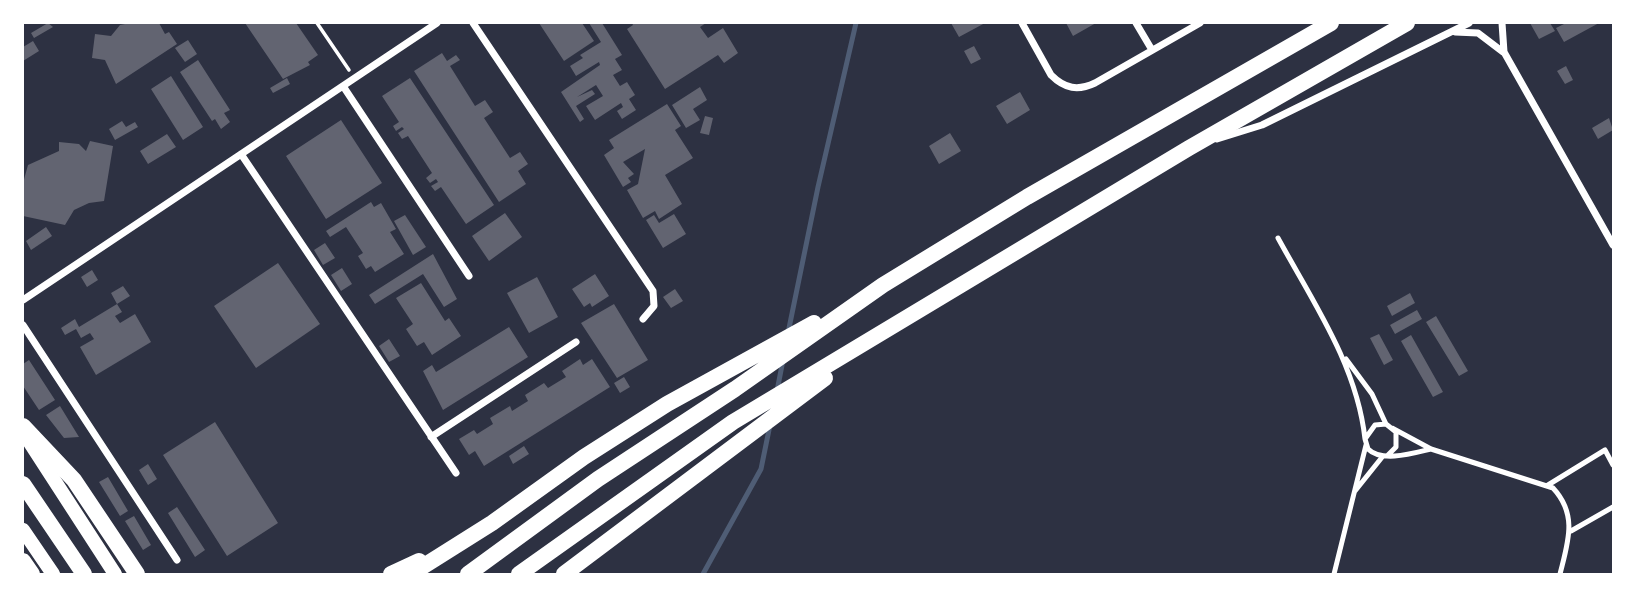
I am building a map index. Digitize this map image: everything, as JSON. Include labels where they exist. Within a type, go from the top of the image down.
[{"type":"main road","points":[[411,574],[667,404],[883,285],[1027,197],[1331,23]]},
{"type":"main road","points":[[519,574],[733,422],[1189,148],[1407,23]]},
{"type":"main road","points":[[468,574],[598,479],[735,389],[883,285]]},
{"type":"main road","points":[[564,574],[903,320]]},
{"type":"main road","points":[[23,426],[74,480],[137,574]]},
{"type":"main road","points":[[23,432],[115,574]]},
{"type":"main road","points":[[23,484],[84,574]]},
{"type":"main road","points":[[23,530],[53,574]]},
{"type":"main road","points":[[391,574],[457,545]]},
{"type":"main road","points":[[23,561],[32,574]]},
{"type":"street","points":[[23,300],[437,23]]},
{"type":"street","points":[[473,23],[653,291],[654,306],[643,319]]},
{"type":"street","points":[[1022,23],[1051,75],[1067,87],[1086,87],[1200,23]]},
{"type":"street","points":[[1136,23],[1152,50]]},
{"type":"street","points":[[1189,148],[1262,125],[1469,23]]},
{"type":"street","points":[[1502,23],[1504,52]]},
{"type":"street","points":[[1450,33],[1478,33],[1504,52],[1613,245]]},
{"type":"street","points":[[342,86],[469,276]]},
{"type":"street","points":[[241,154],[456,473]]},
{"type":"street","points":[[23,325],[177,560]]},
{"type":"street","points":[[431,437],[576,342]]},
{"type":"lane","points":[[1278,238],[1341,354],[1357,395],[1366,441],[1372,453],[1385,455],[1431,449]]},
{"type":"lane","points":[[1341,354],[1372,394],[1398,442],[1355,491]]},
{"type":"lane","points":[[1334,574],[1370,428],[1389,426],[1431,449],[1547,485],[1565,504],[1571,531],[1560,574]]},
{"type":"lane","points":[[1547,485],[1605,450],[1613,465]]},
{"type":"lane","points":[[1571,531],[1613,507]]},
{"type":"path","points":[[317,23],[355,78]]},
{"type":"building","points":[[48,23],[53,27],[34,38],[31,33]]},
{"type":"building","points":[[159,23],[165,34],[169,32],[177,44],[116,84],[105,60],[92,58],[95,34],[111,36],[120,25]]},
{"type":"building","points":[[245,23],[296,23],[318,55],[308,62],[310,65],[283,79]]},
{"type":"building","points":[[539,23],[582,23],[594,41],[564,61]]},
{"type":"building","points":[[589,23],[602,23],[622,55],[615,59],[622,70],[613,75],[620,86],[627,82],[635,95],[629,99],[636,110],[622,119],[617,111],[623,107],[621,103],[595,120],[586,106],[603,96],[596,85],[577,97],[592,90],[595,94],[576,106],[584,119],[580,122],[561,92],[600,65],[599,62],[576,76],[570,66],[583,58],[580,55],[601,42]]},
{"type":"building","points":[[632,23],[706,23],[700,27],[708,38],[723,28],[738,53],[724,63],[718,55],[665,89],[627,29]]},
{"type":"building","points":[[951,23],[985,23],[959,37]]},
{"type":"building","points":[[1066,23],[1096,23],[1073,36]]},
{"type":"building","points":[[1530,23],[1550,23],[1555,31],[1539,39]]},
{"type":"building","points":[[1566,23],[1599,23],[1564,42],[1556,28]]},
{"type":"building","points":[[188,40],[197,54],[185,62],[175,48]]},
{"type":"building","points":[[33,41],[39,51],[23,61],[23,47]]},
{"type":"building","points":[[974,46],[981,59],[971,64],[964,51]]},
{"type":"building","points":[[442,53],[447,61],[456,55],[460,60],[450,66],[475,106],[485,100],[493,112],[484,118],[510,158],[520,152],[528,164],[518,171],[526,184],[499,202],[414,71]]},
{"type":"building","points":[[198,60],[230,110],[224,113],[230,122],[221,129],[215,119],[212,121],[180,72]]},
{"type":"building","points":[[1566,66],[1573,80],[1565,84],[1557,71]]},
{"type":"building","points":[[171,76],[203,127],[183,140],[151,89]]},
{"type":"building","points":[[287,78],[290,84],[273,93],[270,88]]},
{"type":"building","points":[[410,78],[494,205],[466,224],[441,187],[435,191],[431,186],[438,182],[436,179],[430,183],[426,178],[432,173],[408,136],[402,139],[398,133],[404,129],[402,127],[396,131],[393,126],[399,122],[382,96]]},
{"type":"building","points":[[700,87],[707,100],[693,109],[700,120],[686,128],[672,105]]},
{"type":"building","points":[[1020,92],[1030,110],[1007,124],[996,106]]},
{"type":"building","points":[[667,104],[681,126],[675,130],[693,158],[665,175],[682,204],[659,219],[655,211],[643,218],[627,190],[638,184],[645,149],[623,162],[634,174],[628,178],[631,182],[623,187],[604,155],[614,148],[609,140]]},
{"type":"building","points":[[705,116],[713,118],[709,135],[700,133]]},
{"type":"building","points":[[1609,118],[1613,130],[1598,139],[1592,128]]},
{"type":"building","points":[[341,120],[382,183],[326,219],[286,156]]},
{"type":"building","points":[[122,121],[126,127],[135,122],[138,127],[115,140],[109,129]]},
{"type":"building","points":[[950,133],[961,151],[939,164],[929,146]]},
{"type":"building","points":[[167,134],[176,147],[148,164],[140,151]]},
{"type":"building","points":[[90,141],[113,146],[104,201],[89,203],[74,210],[65,225],[23,216],[23,183],[28,165],[59,151],[59,142],[79,144],[86,151]]},
{"type":"building","points":[[371,202],[374,207],[381,203],[396,229],[390,232],[404,254],[375,272],[371,266],[366,269],[358,256],[363,253],[346,227],[330,237],[326,231]]},
{"type":"building","points":[[505,213],[522,237],[489,261],[472,236]]},
{"type":"building","points":[[674,214],[686,234],[663,248],[646,220],[654,215],[659,223]]},
{"type":"building","points":[[405,215],[426,247],[413,255],[394,221]]},
{"type":"building","points":[[46,227],[52,236],[31,250],[26,241]]},
{"type":"building","points":[[325,243],[335,258],[323,265],[314,250]]},
{"type":"building","points":[[433,254],[457,299],[444,307],[423,274],[375,304],[369,295]]},
{"type":"building","points":[[278,263],[320,324],[256,368],[214,306]]},
{"type":"building","points":[[342,268],[352,284],[341,291],[331,275]]},
{"type":"building","points":[[92,270],[98,280],[87,287],[81,277]]},
{"type":"building","points":[[595,274],[609,296],[592,307],[590,303],[584,307],[572,289]]},
{"type":"building","points":[[537,277],[558,317],[529,333],[507,293]]},
{"type":"building","points":[[421,283],[445,321],[449,318],[461,336],[432,355],[424,342],[417,346],[406,329],[413,324],[396,298]]},
{"type":"building","points":[[123,286],[130,296],[117,304],[111,293]]},
{"type":"building","points":[[675,289],[683,301],[671,308],[663,297]]},
{"type":"building","points":[[1410,293],[1415,303],[1392,316],[1387,306]]},
{"type":"building","points":[[117,304],[122,312],[115,316],[120,323],[135,314],[151,342],[96,375],[80,347],[94,339],[90,333],[81,338],[76,329],[65,335],[61,328],[75,319],[79,327]]},
{"type":"building","points":[[614,304],[648,360],[617,378],[581,323]]},
{"type":"building","points":[[1417,310],[1422,319],[1395,334],[1390,325]]},
{"type":"building","points":[[1436,316],[1468,371],[1459,376],[1426,322]]},
{"type":"building","points":[[509,327],[528,357],[443,410],[423,371],[432,365],[436,372]]},
{"type":"building","points":[[1379,334],[1393,360],[1384,365],[1370,338]]},
{"type":"building","points":[[1411,335],[1443,392],[1433,397],[1401,341]]},
{"type":"building","points":[[389,339],[400,356],[389,362],[379,346]]},
{"type":"building","points":[[580,359],[583,365],[592,359],[610,387],[484,466],[475,451],[469,455],[459,439],[474,430],[477,434],[493,424],[490,418],[510,406],[512,411],[528,401],[525,395],[544,383],[548,388],[566,377],[562,371]]},
{"type":"building","points":[[29,360],[55,400],[39,410],[23,386],[23,364]]},
{"type":"building","points":[[624,377],[630,387],[620,393],[614,383]]},
{"type":"building","points":[[60,406],[79,437],[64,438],[46,415]]},
{"type":"building","points":[[215,422],[278,523],[227,556],[163,455]]},
{"type":"building","points":[[524,446],[529,454],[513,464],[509,456]]},
{"type":"building","points":[[148,464],[157,479],[148,485],[139,470]]},
{"type":"building","points":[[108,477],[128,511],[120,516],[99,482]]},
{"type":"building","points":[[177,507],[205,550],[195,557],[168,513]]},
{"type":"building","points":[[134,516],[151,545],[143,550],[125,521]]},
{"type":"waterway","points":[[788,333],[856,23]]},
{"type":"waterway","points":[[777,391],[783,360]]},
{"type":"waterway","points":[[703,574],[761,469],[770,425]]}]
